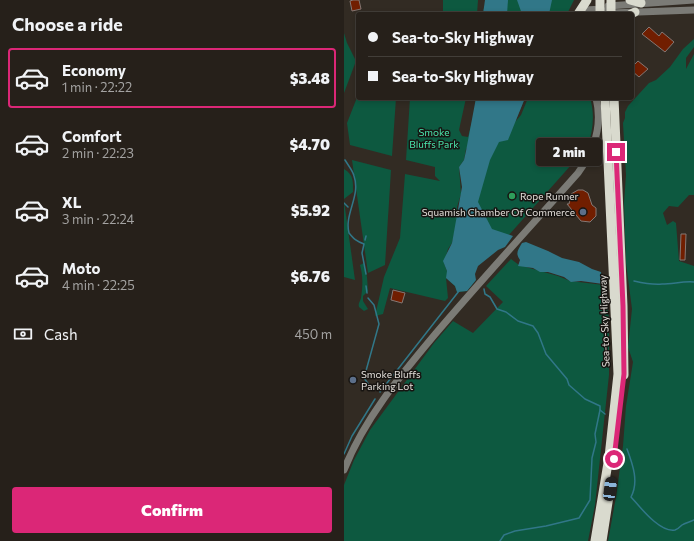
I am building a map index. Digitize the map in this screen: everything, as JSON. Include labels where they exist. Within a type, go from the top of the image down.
[{"type":"highway","points":[[579,12],[588,0]]},
{"type":"highway","points":[[630,0],[641,3]]},
{"type":"highway","name":"Sea-to-Sky Highway","points":[[595,541],[609,457],[618,374],[605,100]]},
{"type":"highway","name":"Sea-to-Sky Highway","points":[[602,541],[624,374],[623,306],[614,100]]},
{"type":"street","points":[[582,12],[586,10],[641,3],[694,0]]},
{"type":"street","points":[[611,8],[629,12]]},
{"type":"street","points":[[634,13],[694,10]]},
{"type":"street","points":[[344,470],[363,430],[391,388],[471,293],[587,161],[595,142],[598,114],[596,100]]},
{"type":"green space","points":[[443,0],[478,0],[477,12],[443,12]]},
{"type":"green space","points":[[505,0],[536,0],[536,12],[483,12],[484,8]]},
{"type":"green space","points":[[543,0],[574,0],[568,12],[543,12]]},
{"type":"green space","points":[[344,33],[356,61],[344,93]]},
{"type":"green space","points":[[694,39],[694,47],[686,58],[686,69],[694,54],[694,195],[689,195],[678,207],[669,206],[663,213],[667,225],[673,221],[676,223],[679,261],[694,266],[694,541],[608,541],[616,497],[623,446],[626,406],[633,362],[628,347],[632,309],[626,263],[624,203],[626,175],[623,123],[628,106],[649,83],[656,80],[670,67],[683,49]]},
{"type":"green space","points":[[356,100],[396,100],[392,156],[350,145],[347,123]]},
{"type":"green space","name":"Smoke Bluffs Park","points":[[410,100],[466,100],[459,130],[462,136],[468,137],[476,100],[511,100],[466,149],[464,160],[459,167],[461,194],[457,207],[458,216],[452,243],[448,249],[444,263],[447,271],[475,281],[467,291],[457,292],[455,286],[446,278],[448,298],[445,301],[390,288],[383,314],[375,316],[384,277],[400,238],[405,174],[440,181],[435,176],[435,167],[406,160]]},
{"type":"green space","points":[[524,100],[515,122],[521,115],[527,100],[590,100],[593,116],[588,146],[507,237],[490,229],[475,200],[486,157]]},
{"type":"green space","points":[[352,160],[391,170],[385,265],[368,273]]},
{"type":"green space","points":[[344,169],[351,176],[353,182],[353,192],[344,199]]},
{"type":"green space","points":[[344,201],[355,280],[344,277]]},
{"type":"green space","points":[[511,259],[519,265],[570,281],[604,285],[609,319],[609,375],[595,505],[588,541],[344,541],[344,485],[354,460],[370,430],[434,343],[453,321],[473,333],[503,302],[486,286]]},
{"type":"green space","points":[[364,263],[368,291],[363,296],[363,301],[368,309],[364,311],[359,307],[359,304],[362,285],[360,265]]},
{"type":"water","points":[[485,0],[508,0],[507,12],[483,12]]},
{"type":"water","points":[[517,0],[552,0],[549,12],[521,12]]},
{"type":"water","points":[[476,100],[524,100],[508,140],[499,142],[490,160],[478,202],[492,229],[513,236],[505,247],[498,250],[478,266],[475,274],[476,280],[467,291],[457,292],[455,286],[446,278],[447,271],[443,261],[452,243],[462,187],[459,167],[464,160]]},
{"type":"water","points":[[526,242],[562,258],[579,262],[601,272],[603,284],[581,281],[571,282],[564,277],[548,272],[540,272],[533,268],[518,266],[520,260],[518,252],[522,243]]},
{"type":"building","points":[[359,0],[361,9],[352,11],[350,1]]},
{"type":"building","points":[[649,27],[659,36],[662,32],[674,42],[665,52],[642,34]]},
{"type":"building","points":[[638,61],[648,69],[639,77],[634,73],[634,65]]},
{"type":"building","points":[[578,190],[583,190],[588,193],[592,205],[596,208],[596,216],[590,222],[581,221],[567,204],[569,204],[571,194]]},
{"type":"building","points":[[681,234],[686,234],[685,260],[680,260]]},
{"type":"building","points":[[393,290],[405,293],[402,303],[391,300]]},
{"type":"waterway","points":[[345,160],[353,172],[356,183],[348,226],[349,233],[355,240],[364,244],[362,253],[366,274]]},
{"type":"waterway","points":[[344,203],[348,207]]},
{"type":"waterway","points":[[365,240],[366,236]]},
{"type":"waterway","points":[[634,281],[655,284],[694,282]]},
{"type":"waterway","points":[[366,286],[367,293]]},
{"type":"waterway","points":[[484,289],[485,294],[490,297],[497,309],[506,312],[518,321],[533,326],[538,333],[546,354],[567,379],[569,385],[585,399],[600,406],[600,410],[605,414]]},
{"type":"waterway","points":[[380,392],[459,291]]},
{"type":"waterway","points":[[368,298],[374,305],[379,324],[364,378],[369,385],[382,389]]},
{"type":"waterway","points":[[344,454],[352,436],[375,399]]},
{"type":"waterway","points":[[500,541],[504,535],[515,531],[546,526],[579,518],[590,500],[592,458],[596,442],[595,434],[600,410]]},
{"type":"waterway","points":[[627,449],[635,479],[635,485],[631,497],[645,513],[657,524],[669,530],[676,530],[683,524],[694,520]]},
{"type":"place","name":"Rope Runner","points":[[512,196]]},
{"type":"place","name":"Squamish Chamber Of Commerce","points":[[583,212]]},
{"type":"place","name":"Smoke Bluffs Parking Lot","points":[[353,380]]},
{"type":"route","points":[[614,459],[624,374],[623,306],[616,152]]}]
